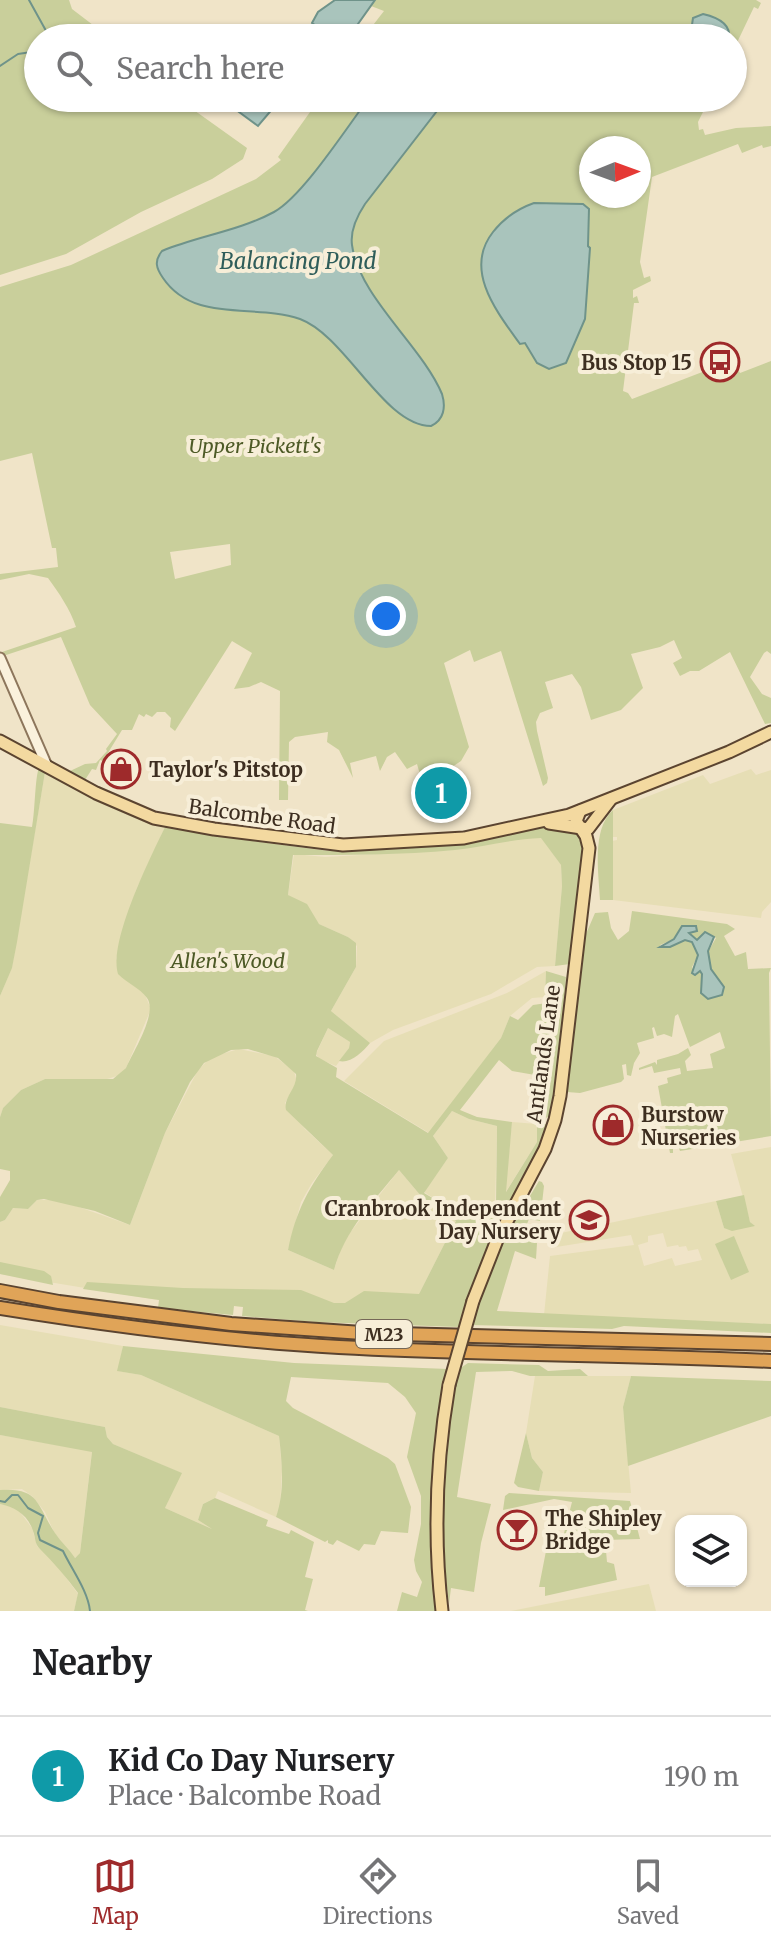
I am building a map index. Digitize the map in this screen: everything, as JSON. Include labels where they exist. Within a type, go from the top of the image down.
[{"type":"highway","name":"M23","points":[[0,1291],[59,1302],[231,1324],[362,1333],[771,1344]]},
{"type":"highway","name":"M23","points":[[0,1308],[241,1340],[337,1347],[771,1361]]},
{"type":"main road","name":"Balcombe Road","points":[[0,741],[96,793],[154,818],[298,841],[343,845],[474,836],[582,810],[738,749],[771,732]]},
{"type":"main road","points":[[595,822],[594,814],[582,810],[575,819],[580,828],[590,829],[595,822],[600,811],[612,798]]},
{"type":"main road","name":"Balcombe Road","points":[[536,822],[580,828]]},
{"type":"main road","name":"Antlands Lane","points":[[442,1611],[436,1542],[436,1484],[449,1385],[473,1301],[497,1240],[546,1147],[555,1120],[595,822]]},
{"type":"main road","name":"Antlands Lane","points":[[580,828],[588,841],[587,865]]},
{"type":"street","points":[[0,658],[47,766]]},
{"type":"street","points":[[27,755],[38,743]]},
{"type":"shaded area","points":[[751,769],[756,775],[771,770],[771,902],[761,918],[613,900],[612,841],[617,837],[612,837],[613,810],[703,775],[710,784]]},
{"type":"shaded area","points":[[45,772],[96,801],[166,825],[136,890],[116,959],[145,995],[151,1009],[126,1068],[120,1075],[104,1080],[45,1079],[21,1090],[3,1108],[0,1117],[0,996],[12,967]]},
{"type":"shaded area","points":[[541,837],[561,865],[555,966],[537,967],[491,994],[393,1030],[370,1043],[331,1011],[356,967],[357,946],[348,937],[319,924],[288,895],[294,854],[325,857],[452,850],[516,838]]},
{"type":"shaded area","points":[[546,971],[545,997],[532,998],[510,1016],[501,1038],[429,1133],[344,1081],[384,1041],[507,993]]},
{"type":"shaded area","points":[[328,1028],[350,1042],[336,1066],[319,1059],[316,1054]]},
{"type":"shaded area","points":[[239,1049],[274,1056],[294,1071],[297,1082],[285,1103],[305,1129],[333,1155],[301,1202],[288,1250],[334,1270],[349,1234],[399,1170],[421,1196],[456,1221],[419,1294],[319,1313],[152,1299],[0,1274],[0,1222],[13,1208],[28,1209],[37,1200],[59,1200],[130,1225],[165,1133],[198,1070],[211,1057]]},
{"type":"shaded area","points":[[452,1111],[497,1126],[495,1206],[446,1206],[424,1192],[448,1158],[433,1136]]},
{"type":"shaded area","points":[[512,1122],[537,1124],[537,1142],[505,1193]]},
{"type":"shaded area","points":[[771,1147],[771,1324],[544,1315],[550,1256],[634,1245],[631,1235],[550,1248],[551,1235],[716,1201],[724,1228],[754,1226],[750,1222],[731,1154]],"holes":[[[663,1233],[667,1247],[678,1245],[686,1246],[688,1251],[698,1249],[702,1260],[675,1266],[672,1258],[644,1266],[638,1245],[648,1242],[648,1236]]]},
{"type":"shaded area","points":[[0,1325],[123,1346],[118,1371],[141,1375],[279,1436],[282,1469],[280,1507],[276,1517],[218,1491],[215,1498],[203,1504],[198,1520],[212,1529],[165,1508],[181,1473],[113,1444],[107,1437],[105,1427],[0,1407]]},
{"type":"shaded area","points":[[535,1376],[631,1376],[623,1407],[631,1493],[539,1491],[543,1472],[532,1458],[526,1433]]},
{"type":"shaded area","points":[[0,1435],[92,1451],[80,1553],[74,1558],[32,1496],[22,1489],[0,1490]]},
{"type":"shaded area","points":[[0,1504],[15,1507],[20,1512],[32,1528],[37,1546],[52,1559],[78,1594],[74,1611],[0,1611]]},
{"type":"shaded area","points":[[649,1584],[656,1611],[511,1611],[536,1606]]},
{"type":"green space","points":[[0,0],[69,0],[72,9],[92,24],[24,24],[24,112],[197,112],[247,148],[243,159],[212,179],[141,212],[66,254],[0,275]]},
{"type":"green space","points":[[375,0],[756,0],[761,3],[758,9],[754,7],[746,24],[374,24],[384,11],[371,6]]},
{"type":"green space","name":"Upper Pickett's","points":[[310,112],[703,112],[698,122],[699,130],[703,129],[705,135],[736,128],[771,126],[771,146],[763,148],[762,145],[742,153],[738,144],[652,177],[651,184],[651,136],[579,136],[579,208],[648,208],[640,262],[644,278],[650,276],[651,281],[633,290],[633,298],[637,296],[639,303],[634,303],[623,391],[632,399],[718,366],[720,368],[734,362],[740,373],[771,361],[771,654],[767,651],[764,653],[750,677],[762,694],[771,698],[771,723],[765,724],[730,652],[699,671],[680,676],[673,663],[682,658],[674,640],[631,654],[643,688],[621,710],[591,720],[581,687],[572,674],[545,682],[553,708],[540,713],[536,722],[548,778],[543,786],[501,651],[474,662],[470,650],[444,663],[469,747],[461,761],[452,767],[453,774],[429,780],[428,777],[421,778],[417,764],[407,769],[395,752],[387,757],[380,771],[376,756],[350,763],[353,778],[339,750],[327,742],[328,732],[295,737],[289,742],[288,800],[279,800],[280,691],[261,682],[234,689],[252,653],[232,641],[175,731],[170,727],[171,718],[165,712],[157,712],[152,717],[139,714],[132,730],[122,730],[103,761],[100,760],[96,770],[92,769],[85,780],[70,771],[96,763],[117,734],[90,705],[61,637],[3,656],[2,652],[76,627],[48,578],[29,574],[0,580],[0,574],[58,567],[32,453],[0,461],[0,287],[71,265],[256,179],[281,160],[278,157]],"holes":[[[230,544],[231,565],[175,579],[170,552]]]},
{"type":"green space","points":[[39,768],[45,772],[17,942],[12,968],[0,996],[0,823],[32,827]]},
{"type":"green space","points":[[613,810],[613,900],[600,900],[599,840],[606,819]]},
{"type":"green space","name":"Allen's Wood","points":[[166,825],[329,851],[386,848],[546,826],[576,833],[583,842],[570,964],[555,966],[561,865],[541,838],[435,852],[293,855],[288,895],[307,904],[319,924],[356,943],[356,967],[331,1011],[370,1043],[352,1059],[339,1061],[350,1042],[328,1028],[316,1056],[337,1068],[336,1077],[428,1133],[501,1038],[510,1016],[518,1020],[533,1005],[547,1003],[543,997],[546,971],[566,977],[559,1072],[549,1116],[546,1118],[550,1071],[536,1069],[535,1075],[512,1071],[499,1060],[460,1110],[477,1117],[512,1122],[506,1192],[537,1142],[537,1124],[549,1124],[474,1284],[459,1327],[242,1316],[243,1307],[234,1306],[233,1315],[158,1308],[159,1300],[83,1289],[87,1282],[183,1288],[301,1290],[334,1303],[345,1303],[364,1291],[419,1294],[456,1221],[421,1196],[399,1170],[353,1229],[334,1270],[288,1250],[304,1200],[333,1155],[286,1110],[296,1074],[278,1058],[248,1049],[231,1050],[204,1063],[190,1082],[165,1133],[130,1225],[95,1211],[44,1199],[37,1200],[28,1209],[13,1208],[0,1222],[0,1197],[10,1180],[10,1171],[0,1169],[0,1117],[3,1108],[21,1090],[45,1079],[113,1079],[126,1068],[143,1033],[150,1005],[144,994],[118,974],[117,960],[125,921]],"holes":[[[452,1111],[497,1126],[496,1205],[493,1207],[446,1206],[424,1193],[448,1158],[433,1136]]]},
{"type":"green space","points":[[632,911],[727,924],[735,929],[724,936],[735,956],[746,952],[748,969],[771,968],[771,1136],[680,1151],[678,1146],[670,1153],[658,1086],[668,1083],[667,1078],[681,1074],[680,1068],[654,1073],[652,1066],[639,1068],[655,1062],[657,1065],[657,1060],[688,1048],[691,1055],[685,1061],[687,1071],[713,1068],[710,1054],[725,1048],[720,1032],[690,1047],[678,1014],[672,1037],[664,1034],[657,1036],[654,1027],[654,1038],[637,1043],[640,1053],[631,1076],[627,1075],[626,1064],[622,1065],[624,1079],[621,1082],[580,1093],[567,1092],[583,941],[595,913],[608,912],[611,928],[618,940],[629,931]],"holes":[[[683,926],[696,927],[694,932],[689,933],[697,940],[704,932],[716,938],[708,952],[712,974],[723,985],[722,995],[702,994],[702,974],[699,971],[695,975],[692,967],[698,955],[692,942],[685,940],[661,948],[660,945],[674,939]]]},
{"type":"green space","points":[[539,1181],[544,1186],[540,1221],[529,1219],[521,1239],[537,1243],[536,1259],[515,1251],[497,1311],[771,1324],[771,1333],[624,1326],[612,1329],[471,1325],[504,1239]]},
{"type":"green space","points":[[744,1195],[750,1222],[755,1226],[732,1231],[724,1228],[716,1201]]},
{"type":"green space","points":[[734,1236],[749,1272],[731,1280],[715,1244]]},
{"type":"green space","points":[[0,1262],[44,1271],[51,1276],[53,1285],[0,1274]]},
{"type":"green space","points":[[123,1346],[294,1363],[448,1369],[434,1468],[432,1517],[436,1611],[397,1611],[402,1592],[417,1597],[422,1582],[414,1560],[421,1524],[421,1496],[407,1457],[416,1413],[405,1397],[388,1383],[291,1377],[286,1401],[293,1408],[395,1464],[411,1507],[408,1533],[381,1531],[375,1545],[364,1544],[359,1551],[337,1540],[333,1545],[328,1540],[325,1542],[276,1517],[282,1487],[279,1436],[141,1375],[117,1371]]},
{"type":"green space","points":[[468,1363],[539,1365],[548,1371],[580,1369],[588,1376],[476,1372],[457,1497],[491,1504],[481,1543],[474,1592],[451,1588],[449,1604],[443,1516],[445,1457],[459,1369]]},
{"type":"green space","points":[[631,1376],[771,1381],[771,1416],[628,1466],[623,1407]]},
{"type":"green space","points":[[0,1407],[105,1427],[107,1437],[113,1444],[182,1473],[165,1508],[212,1529],[198,1520],[203,1504],[215,1498],[268,1520],[266,1526],[289,1534],[291,1530],[314,1542],[305,1577],[313,1579],[305,1610],[308,1611],[74,1611],[78,1593],[38,1547],[31,1525],[24,1516],[0,1504],[0,1490],[23,1492],[36,1500],[57,1536],[75,1558],[80,1553],[92,1452],[0,1435]]},
{"type":"green space","points":[[526,1433],[532,1458],[543,1472],[539,1491],[518,1487],[514,1483]]},
{"type":"green space","points":[[509,1493],[630,1501],[640,1539],[605,1540],[607,1562],[614,1564],[617,1580],[545,1596],[545,1587],[539,1587],[546,1551],[560,1549],[572,1502],[554,1499],[503,1510],[505,1496]]},
{"type":"water","points":[[335,0],[375,0],[358,24],[313,24],[318,12]]},
{"type":"water","points":[[703,14],[724,24],[692,24],[693,18]]},
{"type":"water","points":[[239,112],[270,112],[258,126]]},
{"type":"water","name":"Balancing Pond","points":[[359,112],[436,112],[365,204],[352,234],[357,264],[366,283],[433,376],[442,394],[443,413],[431,426],[414,422],[397,412],[317,328],[300,319],[282,315],[226,310],[191,302],[176,292],[159,271],[157,264],[162,251],[247,224],[286,204]]},
{"type":"water","points":[[534,203],[579,204],[579,208],[589,209],[590,248],[585,319],[566,363],[549,369],[537,363],[525,343],[520,344],[511,332],[493,305],[482,276],[481,261],[493,232],[522,208]]},
{"type":"water","points":[[682,926],[696,926],[697,931],[689,933],[697,940],[705,932],[714,937],[708,951],[711,969],[724,987],[722,995],[708,999],[701,993],[702,974],[700,971],[695,975],[692,973],[698,955],[692,942],[685,940],[670,947],[660,947],[674,939]]},
{"type":"waterway","points":[[29,0],[42,24]]},
{"type":"waterway","points":[[0,66],[24,53]]},
{"type":"waterway","points":[[0,1501],[5,1502],[12,1495],[18,1495],[28,1508],[43,1516],[38,1533],[40,1540],[63,1551],[83,1588],[90,1611]]},
{"type":"place","name":"Bus Stop 15","points":[[720,362]]},
{"type":"place","name":"Taylor's Pitstop","points":[[121,769]]},
{"type":"place","name":"Kid Co Day Nursery","points":[[441,793]]},
{"type":"place","name":"Burstow Nurseries","points":[[613,1125]]},
{"type":"place","name":"Cranbrook Independent Day Nursery","points":[[589,1220]]},
{"type":"place","name":"The Shipley Bridge","points":[[517,1530]]}]
